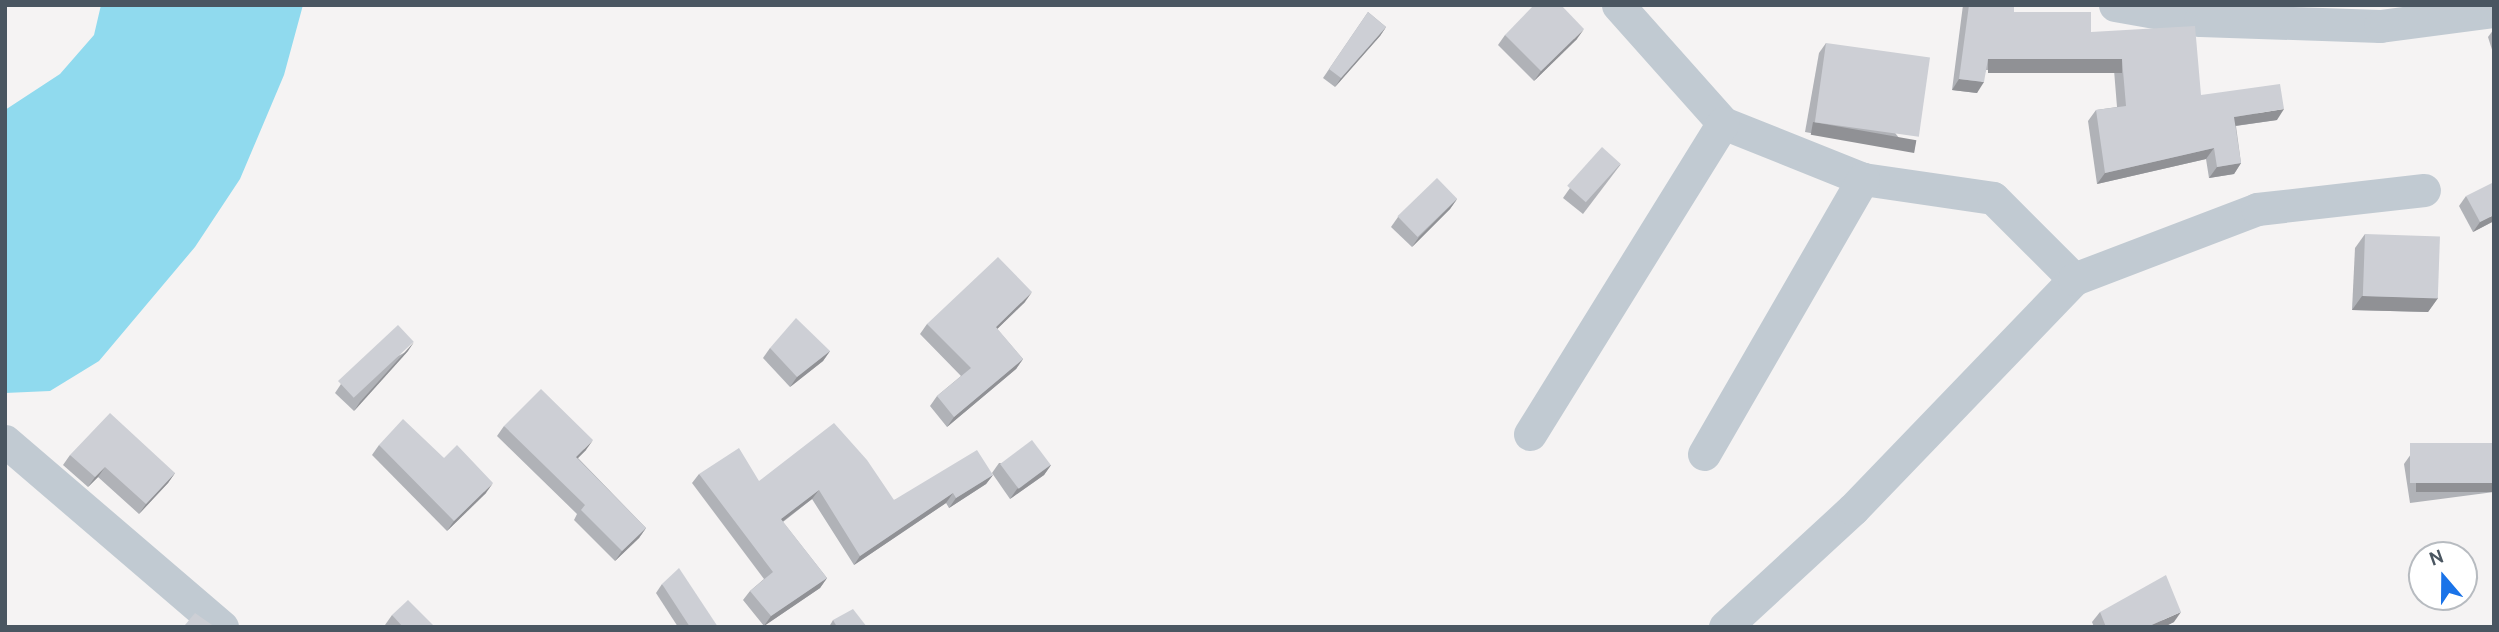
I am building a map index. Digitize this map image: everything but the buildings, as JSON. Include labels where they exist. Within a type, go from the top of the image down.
[{"type":"street","points":[[1618,5],[1723,123],[1863,179],[1993,198],[2074,279]]},
{"type":"street","points":[[2115,5],[2200,20],[2380,26],[2494,11]]},
{"type":"street","points":[[1531,434],[1723,123]]},
{"type":"street","points":[[1704,454],[1863,179]]},
{"type":"street","points":[[1725,627],[1853,509],[2074,279],[2257,209],[2424,190]]},
{"type":"street","points":[[5,441],[222,627]]},
{"type":"water","points":[[101,5],[303,5],[284,75],[240,179],[195,247],[99,361],[50,391],[5,393],[5,110],[60,74],[94,35]]}]
